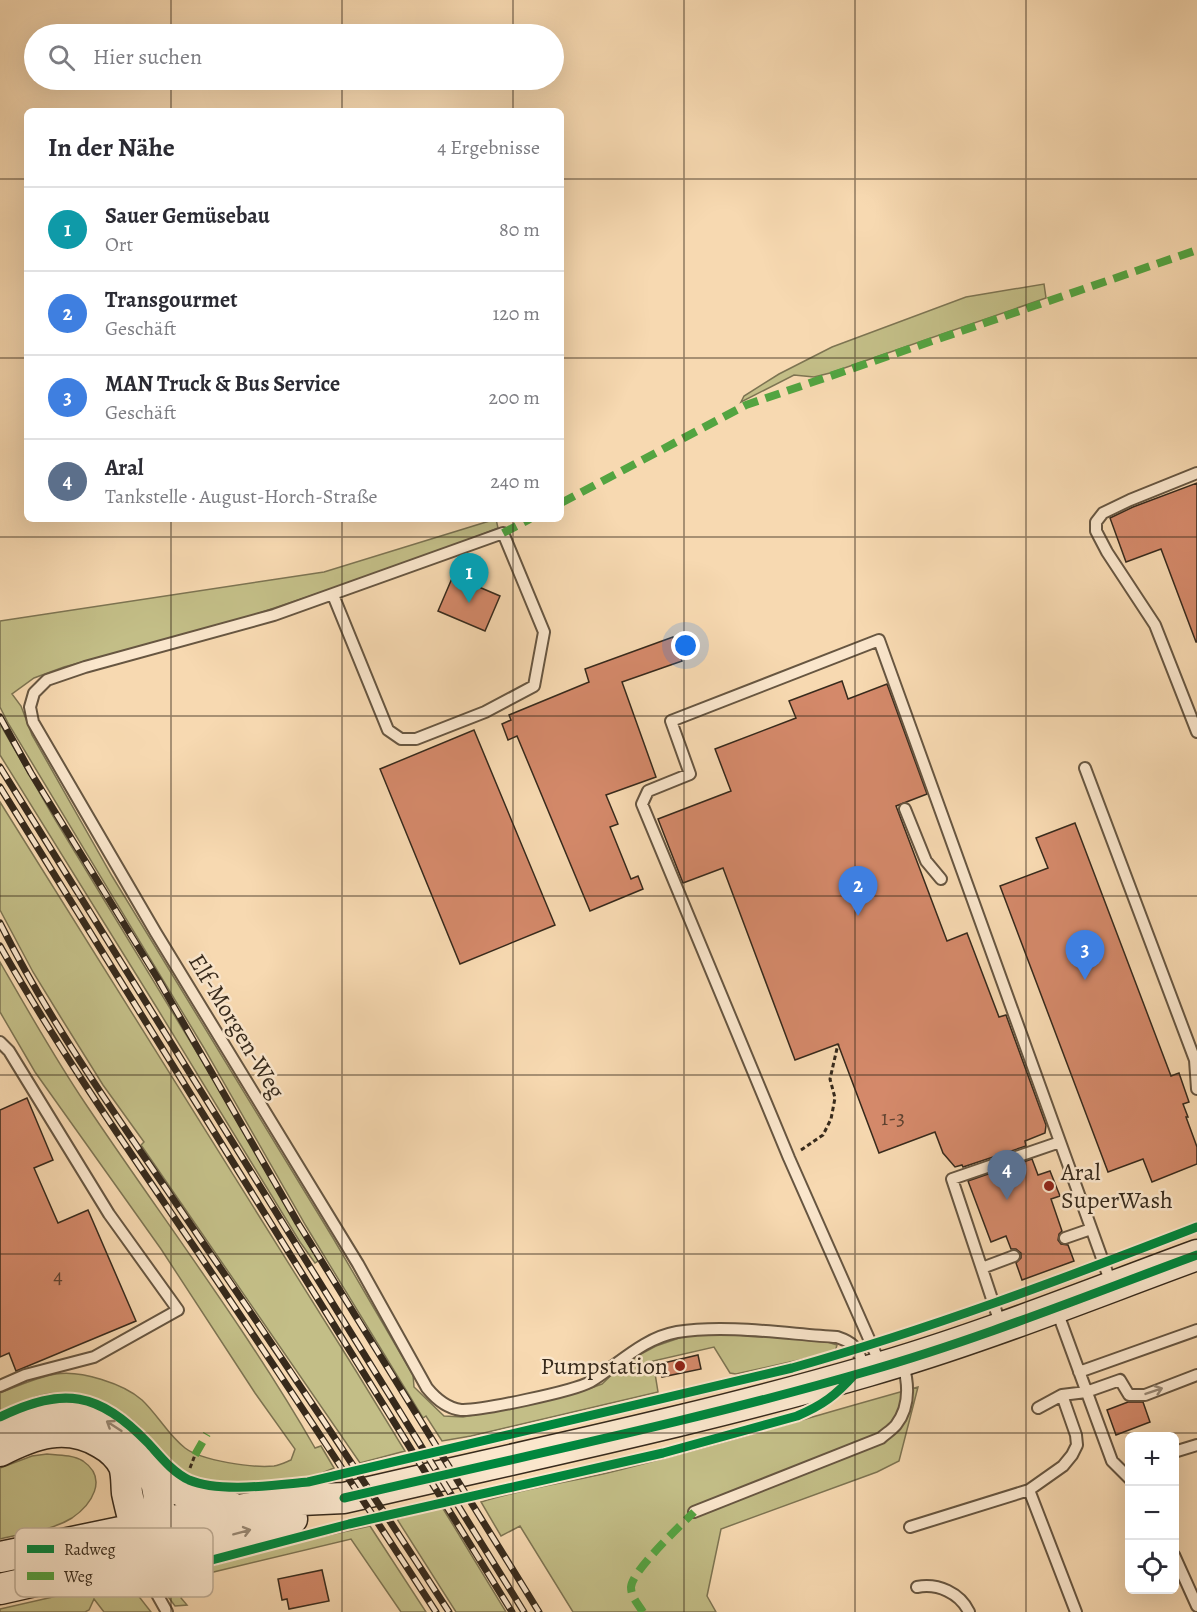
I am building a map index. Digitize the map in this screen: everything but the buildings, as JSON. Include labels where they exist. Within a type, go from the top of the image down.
[{"type":"main road","points":[[213,1538],[307,1514],[344,1498],[729,1408],[883,1367],[1056,1308],[1197,1255]]},
{"type":"main road","points":[[0,1430],[26,1417],[68,1410],[85,1413],[123,1432],[136,1446],[156,1483],[159,1504],[145,1526]]},
{"type":"main road","points":[[0,1451],[41,1433],[69,1431],[84,1434],[107,1446],[123,1464],[127,1490],[145,1526]]},
{"type":"main road","points":[[151,1470],[182,1493],[206,1502],[245,1510]]},
{"type":"main road","points":[[102,1528],[117,1512],[127,1490]]},
{"type":"main road","points":[[136,1528],[301,1500],[344,1498]]},
{"type":"main road","points":[[0,1557],[15,1554]]},
{"type":"main road","points":[[0,1589],[15,1586]]},
{"type":"lane","points":[[1197,473],[1103,513],[1096,522],[1096,531],[1107,552],[1155,625],[1197,732]]},
{"type":"lane","name":"Elf-Morgen-Weg","points":[[333,595],[388,730],[401,739],[416,739],[485,712],[534,686],[544,632],[503,533],[274,615],[85,666],[47,680],[34,693],[30,707],[33,722],[156,933],[358,1264],[427,1388],[447,1406],[460,1410],[476,1409],[570,1390],[589,1383],[621,1359],[647,1344],[675,1332],[712,1329],[837,1337],[849,1341],[883,1367]]},
{"type":"lane","points":[[694,1512],[881,1438],[896,1425],[907,1403],[908,1382],[883,1367],[789,1158],[642,804],[648,791],[690,774],[671,721],[879,640],[1112,1287]]},
{"type":"lane","points":[[1085,768],[1195,1060],[1197,1089]]},
{"type":"lane","points":[[905,809],[926,861],[941,879]]},
{"type":"lane","points":[[0,1042],[9,1051],[109,1214],[178,1310],[94,1357],[24,1376],[0,1386]]},
{"type":"lane","points":[[1002,1327],[952,1179],[1060,1142]]},
{"type":"lane","points":[[1065,1238],[1091,1229]]},
{"type":"lane","points":[[982,1268],[1014,1256]]},
{"type":"lane","points":[[1056,1308],[1112,1461],[1125,1469]]},
{"type":"lane","points":[[1079,1372],[1197,1330]]},
{"type":"lane","points":[[1112,1361],[1129,1395],[1145,1395],[1197,1376]]},
{"type":"lane","points":[[1038,1408],[1062,1395],[1086,1392],[1120,1380]]},
{"type":"lane","points":[[910,1527],[1029,1490],[1063,1466],[1077,1445],[1076,1434],[1062,1395]]},
{"type":"lane","points":[[1179,1450],[1197,1445]]},
{"type":"lane","points":[[1029,1490],[1076,1612]]},
{"type":"lane","points":[[1179,1566],[1197,1606]]},
{"type":"lane","points":[[917,1587],[934,1586],[952,1593],[964,1602],[969,1612]]},
{"type":"lane","points":[[159,1597],[167,1612]]},
{"type":"path","points":[[789,1158],[823,1135],[831,1119],[835,1098],[830,1079],[838,1044]]},
{"type":"shaded area","points":[[1044,284],[1046,298],[830,373],[814,377],[794,375],[741,402],[744,396],[779,374],[832,347],[966,297]]},
{"type":"shaded area","points":[[486,522],[497,522],[498,528],[361,579],[244,618],[64,667],[34,678],[12,694],[21,706],[32,735],[112,876],[333,1238],[413,1375],[414,1387],[444,1416],[463,1417],[536,1403],[602,1384],[624,1363],[656,1346],[685,1336],[719,1334],[821,1340],[837,1345],[835,1352],[736,1374],[730,1373],[714,1347],[653,1361],[658,1392],[442,1441],[426,1416],[423,1418],[306,1226],[204,1048],[0,707],[0,621],[324,572]]},
{"type":"shaded area","points":[[0,724],[53,816],[204,1064],[318,1261],[315,1263],[0,755]]},
{"type":"shaded area","points":[[0,802],[405,1451],[360,1463],[141,1145],[144,1142],[103,1085],[33,972],[0,910]]},
{"type":"shaded area","points":[[0,962],[74,1086],[232,1316],[315,1448],[321,1446],[334,1468],[310,1477],[285,1481],[239,1483],[195,1479],[181,1473],[170,1464],[152,1443],[125,1418],[85,1397],[56,1393],[42,1395],[26,1400],[0,1414],[0,1393],[49,1375],[77,1374],[102,1380],[134,1394],[148,1406],[179,1443],[203,1457],[241,1465],[274,1466],[291,1460],[295,1449],[255,1393],[161,1249],[35,1072],[0,1012]]},
{"type":"shaded area","points":[[918,1387],[899,1461],[877,1472],[721,1529],[707,1596],[716,1612],[573,1612],[520,1526],[501,1536],[481,1502],[609,1473]]},
{"type":"shaded area","points":[[47,1454],[83,1461],[91,1468],[95,1476],[96,1484],[91,1499],[79,1513],[64,1522],[49,1528],[15,1528],[15,1536],[0,1539],[0,1468],[32,1456]]},
{"type":"shaded area","points":[[442,1507],[506,1612],[456,1612],[397,1519]]},
{"type":"shaded area","points":[[370,1526],[426,1612],[401,1612],[351,1539],[213,1572],[213,1565],[297,1542]]},
{"type":"shaded area","points":[[53,1597],[139,1597],[151,1612],[104,1612],[94,1599],[89,1610],[85,1612],[0,1612],[0,1609]]},
{"type":"shaded area","points":[[168,1597],[182,1597],[187,1605],[175,1606]]},
{"type":"railway","points":[[0,717],[31,773],[158,979],[298,1223],[539,1612]]},
{"type":"railway","points":[[0,767],[524,1612]]},
{"type":"railway","points":[[0,787],[512,1612]]},
{"type":"railway","points":[[0,923],[44,1004],[94,1082],[293,1375],[449,1612]]},
{"type":"railway","points":[[0,946],[96,1102],[289,1388],[436,1612]]},
{"type":"marked path","points":[[564,501],[746,405],[1197,250]]},
{"type":"marked path","points":[[503,533],[524,522]]},
{"type":"marked path","points":[[195,1455],[207,1434]]},
{"type":"marked path","points":[[643,1612],[632,1594],[633,1580],[658,1548],[694,1512]]},
{"type":"cycle path","points":[[0,1417],[43,1401],[62,1398],[79,1399],[96,1404],[113,1413],[130,1426],[172,1468],[189,1480],[202,1484],[231,1487],[308,1482],[792,1368],[895,1337],[996,1302],[1197,1227]]},
{"type":"cycle path","points":[[344,1498],[673,1422],[868,1371],[993,1331],[1197,1255]]},
{"type":"cycle path","points":[[213,1560],[349,1524],[663,1453],[797,1416],[828,1399],[854,1375]]},
{"type":"place","name":"Sauer Gemüsebau","points":[[469,603]]},
{"type":"place","name":"Transgourmet","points":[[858,916]]},
{"type":"place","name":"MAN Truck & Bus Service","points":[[1085,980]]},
{"type":"place","name":"Aral SuperWash","points":[[1049,1186]]},
{"type":"place","name":"Aral","points":[[1007,1200]]},
{"type":"place","name":"Pumpstation","points":[[680,1366]]}]
